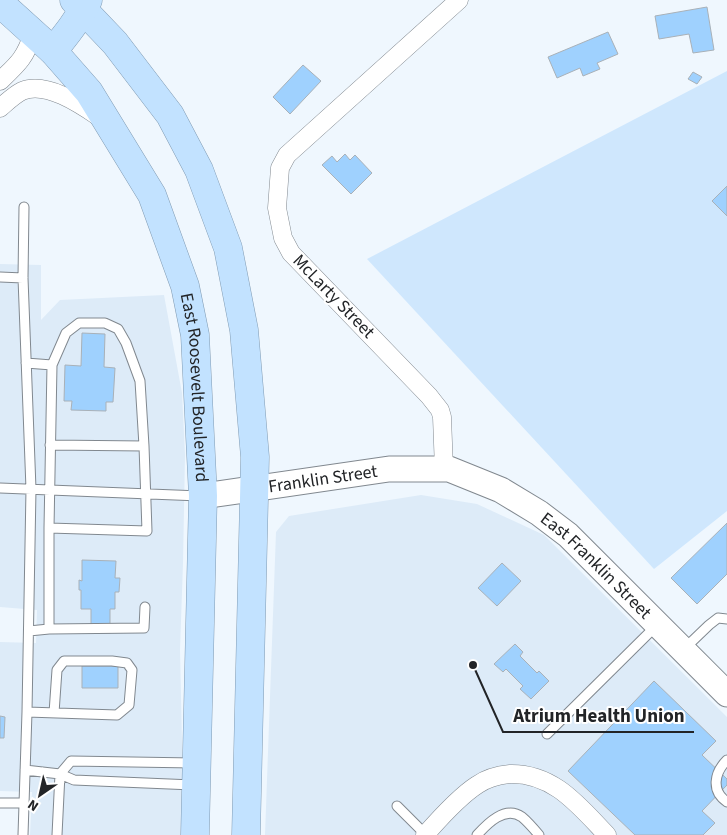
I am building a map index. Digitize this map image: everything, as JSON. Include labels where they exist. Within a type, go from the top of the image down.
[{"type":"highway","name":"East Roosevelt Boulevard","points":[[0,3],[53,51],[89,92],[152,195],[185,286],[195,335],[203,496],[195,835]]},
{"type":"highway","points":[[53,51],[67,33],[82,3],[170,115],[199,170],[228,248],[244,330],[255,458],[246,835]]},
{"type":"main road","name":"Franklin Street","points":[[203,496],[389,469],[444,468]]},
{"type":"main road","name":"East Franklin Street","points":[[444,468],[449,468],[501,490],[539,512],[568,535],[727,694]]},
{"type":"street","name":"McLarty Street","points":[[444,468],[442,417],[440,410],[429,396],[291,253],[283,238],[277,208],[280,168],[287,155],[459,0]]},
{"type":"street","points":[[0,81],[25,54],[33,33]]},
{"type":"street","points":[[0,108],[14,96],[24,91],[44,90],[66,96],[108,123]]},
{"type":"street","points":[[426,835],[478,784],[491,778],[519,774],[544,780],[556,787],[577,804],[607,835]]},
{"type":"lane","points":[[22,835],[27,712],[31,489],[23,278],[24,207]]},
{"type":"lane","points":[[0,277],[23,278]]},
{"type":"lane","points":[[49,528],[148,531],[140,381],[126,343],[118,329],[105,323],[80,323],[66,333],[52,365],[49,528],[50,629]]},
{"type":"lane","points":[[26,363],[52,365]]},
{"type":"lane","points":[[50,445],[144,446]]},
{"type":"lane","points":[[0,488],[203,496]]},
{"type":"lane","points":[[29,631],[144,628],[145,607]]},
{"type":"lane","points":[[683,650],[713,621],[718,618],[727,619]]},
{"type":"lane","points":[[548,734],[658,624]]},
{"type":"lane","points":[[27,712],[54,713],[117,715],[129,705],[132,670],[127,663],[112,661],[64,661],[57,670],[54,713]]},
{"type":"lane","points":[[727,760],[716,776],[716,787],[721,798],[727,802]]},
{"type":"lane","points":[[56,835],[60,774],[71,761],[196,774]]},
{"type":"lane","points":[[25,770],[60,774],[74,780],[196,774]]},
{"type":"lane","points":[[0,803],[24,804]]},
{"type":"lane","points":[[397,806],[426,835]]},
{"type":"lane","points":[[477,835],[497,817],[506,813],[522,817],[539,835]]},
{"type":"shaded area","points":[[727,71],[727,511],[654,569],[367,259]]},
{"type":"shaded area","points":[[0,264],[41,265],[41,320],[60,300],[164,295],[182,393],[185,455],[180,650],[184,835],[30,835],[32,792],[0,791],[0,642],[36,643],[37,610],[0,607]]},
{"type":"shaded area","points":[[421,495],[477,504],[544,535],[727,717],[727,835],[265,835],[276,532],[289,516]]},
{"type":"building","points":[[707,7],[714,50],[693,53],[689,34],[659,39],[655,16]]},
{"type":"building","points":[[608,32],[618,54],[597,63],[600,69],[583,76],[580,68],[557,78],[548,57]]},
{"type":"building","points":[[303,65],[321,81],[290,114],[273,97]]},
{"type":"building","points":[[693,72],[702,77],[697,84],[688,79]]},
{"type":"building","points":[[345,154],[350,160],[355,155],[372,173],[351,194],[322,165],[332,156],[337,162]]},
{"type":"building","points":[[727,186],[727,216],[712,201]]},
{"type":"building","points":[[82,333],[105,334],[104,367],[115,368],[113,402],[106,402],[106,411],[71,410],[72,401],[64,401],[65,365],[81,366]]},
{"type":"building","points":[[727,523],[727,574],[697,604],[671,578]]},
{"type":"building","points":[[82,560],[116,561],[115,578],[120,578],[119,592],[115,592],[115,609],[110,609],[110,633],[91,633],[91,609],[81,609],[79,580],[82,581]]},
{"type":"building","points":[[502,563],[521,581],[497,606],[478,588]]},
{"type":"building","points":[[515,644],[523,652],[520,656],[537,673],[539,671],[549,681],[531,699],[520,689],[523,686],[506,669],[503,672],[494,664]]},
{"type":"building","points":[[82,666],[118,666],[118,688],[82,688]]},
{"type":"building","points":[[654,681],[716,741],[702,755],[727,779],[727,785],[702,811],[715,823],[703,835],[635,835],[568,771]]},
{"type":"building","points":[[0,716],[5,717],[4,738],[0,738]]},
{"type":"place","name":"Atrium Health Union","points":[[473,665]]}]
